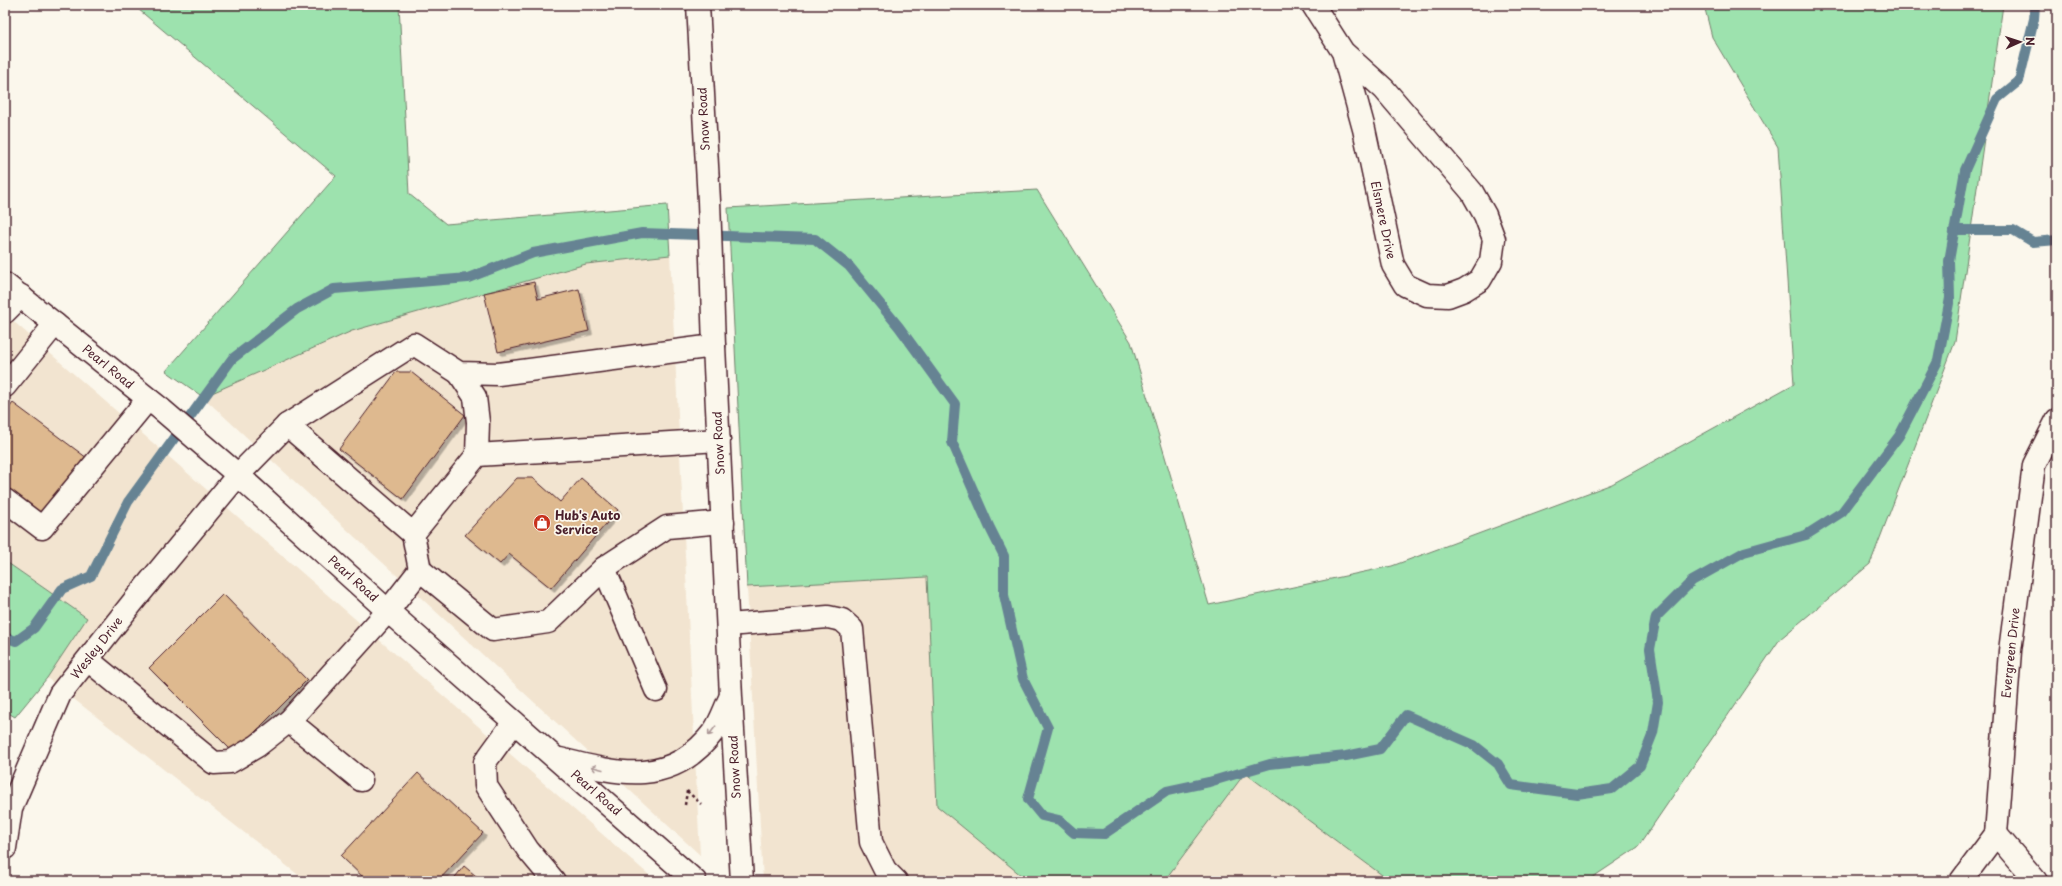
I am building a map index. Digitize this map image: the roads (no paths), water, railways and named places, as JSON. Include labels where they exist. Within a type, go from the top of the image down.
[{"type":"main road","name":"Snow Road","points":[[698,5],[709,201],[714,346],[731,697],[742,881]]},
{"type":"main road","name":"Elsmere Drive","points":[[1313,5],[1343,52],[1384,88],[1472,192],[1485,215],[1494,239],[1491,261],[1480,280],[1464,290],[1448,296],[1427,295],[1406,285],[1393,266],[1364,129],[1343,52]]},
{"type":"main road","points":[[5,312],[13,290]]},
{"type":"main road","name":"Pearl Road","points":[[13,290],[154,404],[238,475],[388,611],[695,881]]},
{"type":"main road","points":[[5,386],[55,324]]},
{"type":"main road","name":"Wesley Drive","points":[[5,848],[11,808],[60,694],[132,602],[238,475],[287,425],[414,344],[459,373]]},
{"type":"main road","points":[[459,373],[498,374],[714,346]]},
{"type":"main road","points":[[414,534],[477,455],[478,422],[474,397],[459,373]]},
{"type":"main road","points":[[5,500],[42,528],[154,404]]},
{"type":"main road","name":"Evergreen Drive","points":[[1996,834],[2010,651],[2034,465],[2057,420]]},
{"type":"main road","points":[[287,425],[414,534],[420,570],[493,630],[548,622],[604,568],[667,527],[723,522]]},
{"type":"main road","points":[[477,455],[719,440]]},
{"type":"main road","points":[[604,568],[656,690]]},
{"type":"main road","points":[[88,660],[214,763],[230,762],[257,746],[288,721],[388,611],[420,570]]},
{"type":"main road","points":[[728,625],[828,617],[842,620],[852,629],[871,842],[885,870],[896,881]]},
{"type":"main road","points":[[556,758],[609,771],[632,774],[652,771],[674,764],[694,751],[714,730],[731,697]]},
{"type":"main road","points":[[288,721],[361,780]]},
{"type":"main road","points":[[514,722],[485,762],[486,786],[528,850],[554,881]]},
{"type":"main road","points":[[1961,881],[1996,834],[2036,881]]},
{"type":"waterway","points":[[5,637],[16,641],[34,628],[62,589],[91,576],[128,502],[232,359],[297,309],[334,289],[468,278],[533,253],[642,233],[815,239],[849,266],[899,327],[955,404],[952,442],[1004,556],[1004,595],[1023,679],[1048,728],[1028,799],[1042,816],[1059,820],[1074,833],[1104,834],[1167,791],[1209,782],[1270,764],[1346,756],[1380,749],[1406,715],[1474,745],[1498,764],[1511,785],[1577,794],[1612,789],[1640,766],[1653,733],[1658,702],[1650,649],[1656,617],[1692,581],[1744,552],[1806,535],[1842,512],[1899,436],[1938,361],[1950,298],[1949,261],[1965,170],[1997,99],[2019,81],[2034,19],[2035,5]]},
{"type":"waterway","points":[[1954,230],[2013,230],[2033,242],[2057,240]]},
{"type":"place","name":"Hub's Auto Service","points":[[542,523]]}]
